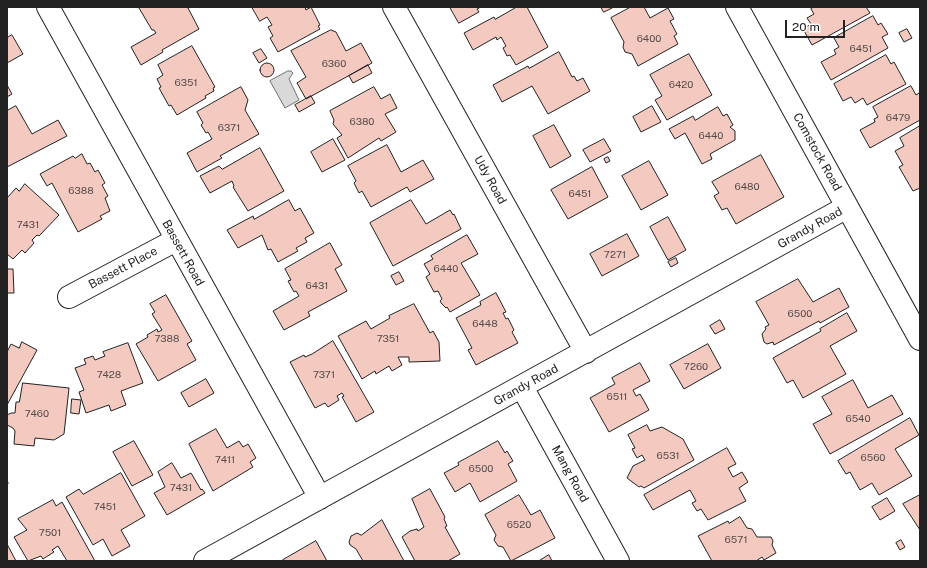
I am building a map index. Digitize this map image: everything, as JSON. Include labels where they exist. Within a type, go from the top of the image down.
[{"type":"street","name":"Bassett Road","points":[[48,7],[320,498]]},
{"type":"street","name":"Udy Road","points":[[394,7],[586,352]]},
{"type":"street","name":"Comstock Road","points":[[737,7],[920,340]]},
{"type":"street","name":"Grandy Road","points":[[205,561],[847,207]]},
{"type":"street","name":"Bassett Place","points":[[69,297],[176,240]]},
{"type":"street","name":"Mang Road","points":[[522,387],[618,561]]},
{"type":"shaded area","points":[[288,71],[293,73],[289,79],[299,100],[285,108],[270,81]]},
{"type":"building","points":[[190,7],[188,8],[199,29],[162,50],[163,52],[141,65],[131,47],[156,33],[152,30],[139,8]]},
{"type":"building","points":[[252,7],[305,7],[306,10],[311,7],[320,25],[318,26],[320,29],[278,52],[270,38],[273,36],[268,27],[272,25],[267,17],[260,21]]},
{"type":"building","points":[[450,7],[481,7],[477,9],[479,12],[459,23]]},
{"type":"building","points":[[517,7],[527,7],[548,47],[516,65],[510,55],[507,56],[503,48],[506,46],[501,37],[497,40],[496,37],[473,50],[464,33]]},
{"type":"building","points":[[601,7],[614,7],[604,12]]},
{"type":"building","points":[[631,7],[644,7],[650,18],[668,8],[674,19],[670,21],[677,34],[674,36],[678,44],[638,66],[632,54],[625,52],[623,47],[624,42],[611,18]]},
{"type":"building","points":[[814,7],[866,7],[870,13],[812,45],[803,29],[811,24],[807,18],[814,14],[811,9]]},
{"type":"building","points":[[873,16],[878,25],[881,23],[888,34],[882,37],[888,48],[831,80],[821,62],[836,54],[834,50],[839,47],[834,38]]},
{"type":"building","points":[[907,29],[912,38],[904,42],[899,33]]},
{"type":"building","points":[[331,30],[336,32],[346,51],[361,43],[372,63],[306,99],[297,83],[306,77],[291,51]]},
{"type":"building","points":[[12,35],[23,54],[7,63],[7,38]]},
{"type":"building","points":[[192,46],[215,87],[213,88],[214,91],[205,96],[206,98],[177,115],[171,105],[169,106],[159,88],[161,87],[157,79],[163,75],[158,65]]},
{"type":"building","points":[[261,49],[267,58],[259,63],[253,53]]},
{"type":"building","points":[[559,52],[572,77],[574,76],[577,81],[583,78],[590,91],[548,114],[532,86],[502,102],[493,85],[528,66],[529,68]]},
{"type":"building","points":[[689,54],[712,95],[667,120],[655,100],[662,96],[650,75]]},
{"type":"building","points":[[886,55],[891,64],[894,62],[906,84],[867,105],[863,98],[855,103],[851,97],[843,101],[834,84]]},
{"type":"building","points":[[267,63],[272,65],[274,70],[272,75],[267,77],[262,75],[260,70],[262,65]]},
{"type":"building","points":[[368,65],[372,73],[353,83],[349,76]]},
{"type":"building","points":[[7,85],[12,94],[7,97]]},
{"type":"building","points":[[911,86],[916,95],[919,93],[920,95],[920,120],[870,148],[860,130],[875,122],[874,119],[878,117],[873,107]]},
{"type":"building","points":[[241,87],[248,100],[245,110],[259,134],[220,156],[222,158],[197,172],[187,153],[212,139],[201,125],[203,123],[197,112]]},
{"type":"building","points":[[374,87],[381,99],[390,94],[397,108],[385,114],[396,132],[381,141],[379,138],[348,158],[337,138],[342,135],[333,124],[334,120],[330,111]]},
{"type":"building","points":[[311,96],[315,103],[299,112],[295,105]]},
{"type":"building","points":[[16,106],[32,134],[58,120],[67,136],[7,167],[7,111]]},
{"type":"building","points":[[652,106],[661,122],[641,132],[633,117]]},
{"type":"building","points":[[718,107],[723,116],[727,114],[733,125],[730,127],[735,131],[735,140],[710,154],[712,159],[702,164],[685,133],[675,139],[669,129],[693,116],[695,120]]},
{"type":"building","points":[[554,125],[571,156],[550,168],[533,136]]},
{"type":"building","points":[[920,126],[920,188],[913,191],[899,167],[903,165],[895,151],[904,146],[900,138]]},
{"type":"building","points":[[333,139],[345,160],[322,172],[311,152]]},
{"type":"building","points":[[604,139],[611,151],[590,162],[583,150]]},
{"type":"building","points":[[387,145],[401,172],[423,160],[434,179],[410,192],[407,187],[371,207],[362,191],[359,193],[354,183],[356,181],[348,166]]},
{"type":"building","points":[[260,148],[284,191],[248,211],[233,187],[232,181],[210,193],[200,176],[219,166],[222,169]]},
{"type":"building","points":[[82,154],[87,164],[90,163],[95,172],[98,170],[105,183],[102,185],[108,196],[105,198],[110,211],[100,216],[102,219],[78,232],[52,183],[47,186],[40,174],[73,156],[75,158]]},
{"type":"building","points":[[761,155],[784,197],[736,224],[727,208],[722,210],[714,196],[719,193],[712,182]]},
{"type":"building","points":[[608,157],[610,161],[606,163],[604,159]]},
{"type":"building","points":[[649,161],[668,195],[641,210],[622,176]]},
{"type":"building","points":[[592,167],[608,197],[568,219],[551,190]]},
{"type":"building","points":[[25,184],[59,215],[39,236],[37,235],[32,240],[34,243],[25,253],[22,250],[13,259],[7,254],[7,198],[16,188],[19,191]]},
{"type":"building","points":[[289,200],[295,211],[300,208],[314,233],[305,238],[307,242],[296,248],[298,251],[278,262],[271,249],[268,250],[262,235],[238,248],[227,230],[253,216],[254,219]]},
{"type":"building","points":[[411,200],[426,224],[450,210],[453,215],[454,214],[461,229],[393,266],[370,223]]},
{"type":"building","points":[[668,217],[686,250],[668,260],[650,227]]},
{"type":"building","points":[[627,234],[639,256],[602,276],[590,254]]},
{"type":"building","points":[[467,235],[478,254],[461,263],[480,295],[450,312],[440,301],[442,299],[438,291],[434,292],[426,277],[430,274],[424,264],[433,259],[431,256]]},
{"type":"building","points":[[330,243],[342,265],[335,269],[347,291],[308,312],[310,316],[284,330],[273,311],[299,296],[296,291],[294,292],[288,281],[291,280],[285,269]]},
{"type":"building","points":[[676,258],[678,263],[671,267],[668,262]]},
{"type":"building","points":[[7,269],[13,269],[14,293],[7,293]]},
{"type":"building","points":[[399,272],[404,281],[396,285],[391,276]]},
{"type":"building","points":[[798,279],[813,302],[839,288],[849,307],[774,345],[773,342],[767,344],[764,342],[762,334],[766,329],[765,327],[769,325],[756,302]]},
{"type":"building","points":[[496,293],[506,312],[503,313],[506,319],[508,318],[514,330],[512,332],[518,343],[476,365],[468,350],[472,348],[456,318],[481,305],[480,302]]},
{"type":"building","points":[[166,295],[192,341],[187,344],[196,360],[158,381],[136,344],[148,337],[147,335],[157,329],[158,332],[162,330],[152,314],[155,312],[150,304]]},
{"type":"building","points":[[414,304],[430,333],[433,331],[439,342],[440,361],[409,362],[409,357],[398,357],[402,365],[392,371],[389,366],[376,374],[375,371],[362,379],[338,336],[366,321],[371,329],[390,318],[389,316]]},
{"type":"building","points":[[847,313],[857,331],[830,346],[846,374],[803,398],[793,380],[787,383],[773,358],[821,331],[820,329]]},
{"type":"building","points":[[720,320],[725,329],[715,334],[710,326]]},
{"type":"building","points":[[333,341],[374,412],[356,422],[342,397],[344,396],[342,393],[337,396],[339,400],[328,407],[325,403],[315,408],[290,362],[304,355],[305,357],[312,354]]},
{"type":"building","points":[[22,342],[37,350],[7,405],[7,352],[11,344],[19,348]]},
{"type":"building","points":[[128,343],[143,383],[121,391],[126,405],[111,411],[109,405],[86,413],[79,392],[84,390],[75,368],[86,364],[84,359],[93,356],[95,360],[105,356],[103,352]]},
{"type":"building","points":[[708,344],[721,368],[684,389],[670,365]]},
{"type":"building","points":[[640,363],[650,381],[633,390],[636,396],[640,394],[649,410],[609,432],[590,398],[615,384],[612,378]]},
{"type":"building","points":[[206,379],[214,393],[189,407],[181,393]]},
{"type":"building","points":[[853,380],[868,408],[892,395],[903,414],[830,454],[813,424],[832,414],[822,397]]},
{"type":"building","points":[[23,383],[69,388],[64,434],[54,440],[35,438],[34,446],[14,444],[15,431],[7,425],[7,415],[15,413],[16,402],[19,402]]},
{"type":"building","points":[[72,399],[81,400],[79,414],[71,413]]},
{"type":"building","points":[[910,418],[919,435],[895,449],[912,476],[879,495],[872,483],[860,490],[850,472],[846,474],[838,461]]},
{"type":"building","points":[[647,425],[650,431],[662,427],[683,439],[694,460],[644,488],[641,486],[639,487],[627,478],[633,466],[645,460],[642,455],[637,458],[632,449],[635,448],[628,435]]},
{"type":"building","points":[[216,429],[227,448],[239,441],[243,447],[248,444],[256,458],[250,462],[253,467],[213,491],[189,444]]},
{"type":"building","points":[[134,441],[153,475],[132,486],[113,452]]},
{"type":"building","points":[[498,441],[505,453],[507,451],[513,461],[508,464],[517,481],[480,502],[470,483],[455,492],[444,473],[459,465],[458,463]]},
{"type":"building","points":[[727,448],[736,464],[728,468],[733,477],[742,472],[748,482],[739,488],[746,501],[708,520],[701,509],[697,511],[692,503],[696,501],[690,490],[653,510],[644,495]]},
{"type":"building","points":[[172,463],[181,478],[191,473],[201,490],[202,489],[205,493],[167,515],[154,493],[165,487],[158,472]]},
{"type":"building","points":[[121,473],[145,516],[121,530],[130,546],[112,556],[103,539],[93,545],[66,497],[79,489],[83,494]]},
{"type":"building","points":[[430,489],[445,517],[444,519],[447,526],[445,527],[460,554],[448,561],[415,561],[402,537],[410,531],[417,529],[418,531],[424,527],[412,499]]},
{"type":"building","points":[[519,495],[531,515],[540,510],[555,538],[511,561],[503,547],[498,546],[494,540],[496,535],[485,515]]},
{"type":"building","points":[[920,495],[920,530],[903,504]]},
{"type":"building","points":[[887,498],[895,511],[880,520],[872,507]]},
{"type":"building","points":[[53,500],[56,506],[62,502],[95,561],[67,561],[58,546],[52,550],[54,552],[43,559],[41,556],[28,561],[14,537],[27,530],[18,519]]},
{"type":"building","points":[[740,517],[747,528],[752,529],[757,537],[771,537],[773,541],[772,545],[776,553],[764,560],[762,557],[756,561],[712,561],[698,536],[728,521],[729,523]]},
{"type":"building","points":[[382,520],[404,561],[363,561],[356,549],[350,545],[349,542],[351,536],[357,533],[361,535]]},
{"type":"building","points":[[901,540],[905,547],[900,550],[896,543]]},
{"type":"building","points":[[316,541],[327,561],[283,560]]},
{"type":"building","points":[[7,544],[16,561],[7,561]]},
{"type":"building","points":[[549,555],[552,561],[539,561]]}]
